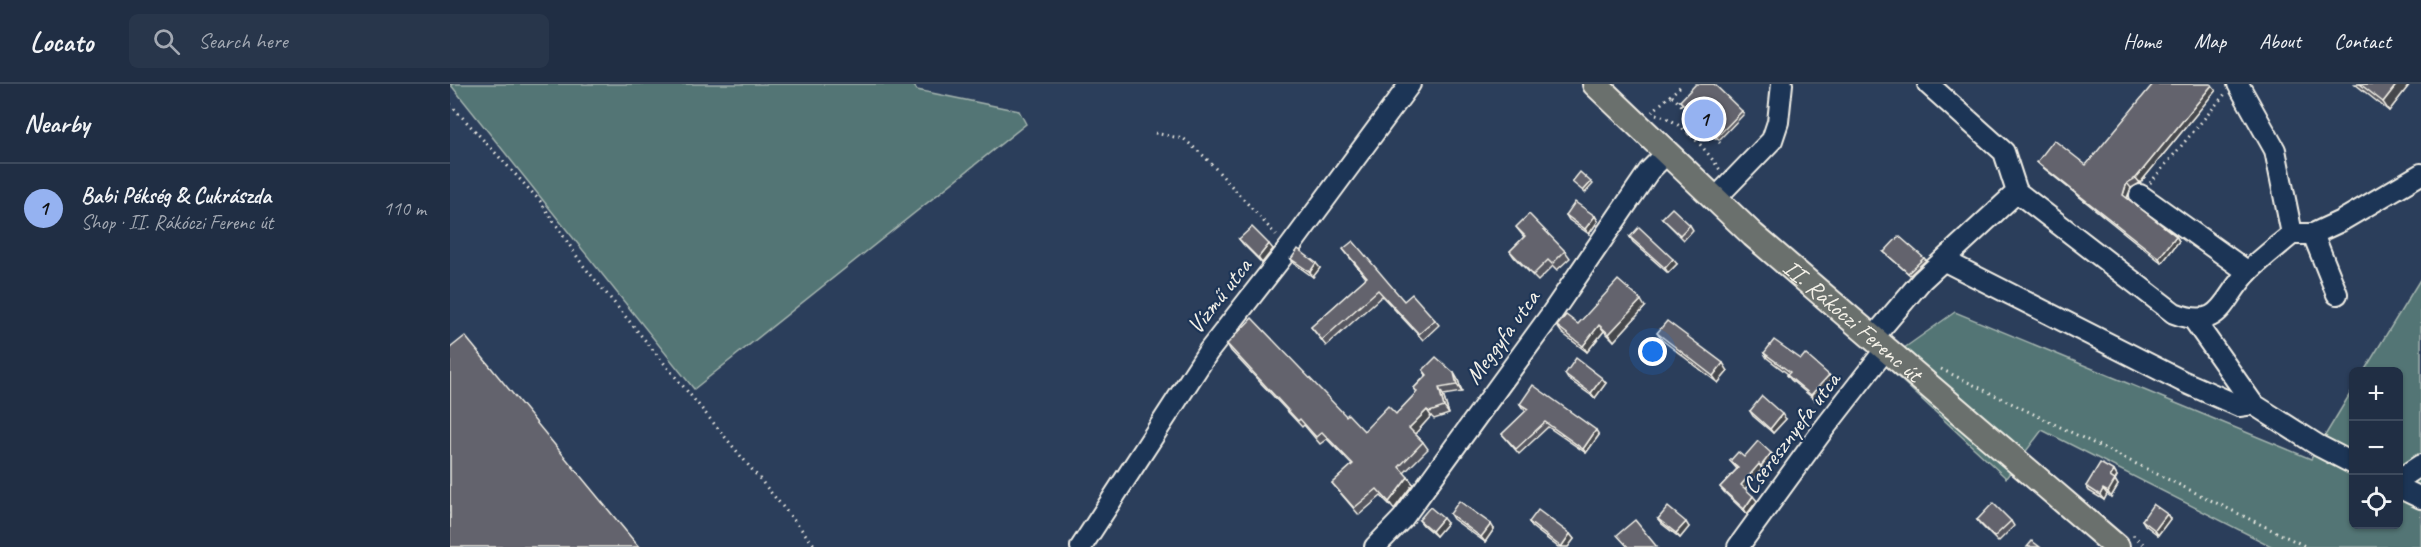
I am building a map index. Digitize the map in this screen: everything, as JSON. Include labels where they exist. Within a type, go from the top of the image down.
[{"type":"main road","name":"II. Rákóczi Ferenc út","points":[[1595,84],[1714,200],[1879,345],[2117,547]]},
{"type":"street","name":"Vízmű utca","points":[[1081,547],[1208,352],[1289,248],[1410,84]]},
{"type":"street","points":[[1714,200],[1772,140],[1778,122],[1782,84]]},
{"type":"street","points":[[1928,84],[2004,152],[2017,192],[2174,313],[2194,320],[2217,314],[2248,272],[2292,234],[2313,234],[2351,215],[2421,174]]},
{"type":"street","points":[[2232,88],[2275,150],[2292,234]]},
{"type":"street","name":"Meggyfa utca","points":[[1375,547],[1403,518],[1550,316],[1649,171],[1666,154]]},
{"type":"street","name":"Cseresznyefa utca","points":[[1738,547],[1823,430],[1922,280],[2017,192]]},
{"type":"street","points":[[2140,195],[2248,272]]},
{"type":"street","points":[[2313,234],[2337,294]]},
{"type":"street","points":[[1945,261],[2182,381],[2239,406],[2253,404]]},
{"type":"street","points":[[2194,320],[2253,404],[2319,446],[2349,461]]},
{"type":"street","points":[[2403,477],[2421,465]]},
{"type":"street","points":[[2403,489],[2421,498]]},
{"type":"path","points":[[1651,113],[1683,84]]},
{"type":"path","points":[[2140,195],[2232,88]]},
{"type":"path","points":[[1672,96],[1720,143]]},
{"type":"path","points":[[450,104],[540,201],[582,264],[816,547]]},
{"type":"path","points":[[1688,135],[1700,123]]},
{"type":"path","points":[[1155,134],[1184,139],[1205,156],[1289,248]]},
{"type":"path","points":[[1936,367],[2307,547]]},
{"type":"green space","points":[[450,84],[913,84],[917,90],[1019,111],[1026,124],[694,389]]},
{"type":"green space","points":[[2421,278],[2421,547],[2273,547],[2042,430],[2006,478],[1883,363],[1955,312],[2311,459],[2349,396],[2349,529],[2403,529],[2403,367],[2366,367]]},
{"type":"building","points":[[1696,84],[1714,84],[1742,111],[1717,137],[1680,101]]},
{"type":"building","points":[[2153,84],[2212,85],[2136,178],[2127,183],[2125,188],[2123,195],[2176,236],[2159,258],[2037,162],[2054,140],[2086,165]]},
{"type":"building","points":[[2360,84],[2397,84],[2383,102]]},
{"type":"building","points":[[1580,172],[1591,182],[1583,191],[1572,182]]},
{"type":"building","points":[[1575,202],[1595,216],[1585,229],[1566,215]]},
{"type":"building","points":[[1672,208],[1690,225],[1680,235],[1662,218]]},
{"type":"building","points":[[1529,214],[1565,251],[1552,264],[1548,260],[1533,275],[1510,251],[1525,236],[1516,227]]},
{"type":"building","points":[[1252,227],[1269,244],[1258,258],[1239,239]]},
{"type":"building","points":[[1639,227],[1673,259],[1665,268],[1630,237]]},
{"type":"building","points":[[1899,236],[1924,258],[1908,273],[1884,252]]},
{"type":"building","points":[[1353,241],[1404,301],[1412,294],[1435,320],[1419,334],[1378,290],[1322,340],[1311,327],[1367,277],[1343,249]]},
{"type":"building","points":[[1298,249],[1316,263],[1310,272],[1291,259]]},
{"type":"building","points":[[1618,280],[1641,300],[1609,334],[1599,325],[1583,346],[1557,326],[1566,315],[1578,324]]},
{"type":"building","points":[[1252,318],[1346,416],[1348,414],[1364,431],[1388,406],[1396,414],[1417,392],[1414,388],[1427,375],[1423,370],[1436,357],[1454,373],[1457,385],[1439,388],[1444,407],[1430,412],[1427,410],[1409,428],[1423,442],[1399,467],[1408,477],[1389,502],[1377,489],[1354,508],[1332,483],[1353,464],[1322,432],[1316,437],[1300,419],[1298,421],[1227,344]]},
{"type":"building","points":[[1667,321],[1723,363],[1713,376],[1657,333]]},
{"type":"building","points":[[465,336],[639,547],[450,547],[450,348]]},
{"type":"building","points":[[1774,340],[1801,359],[1805,354],[1829,375],[1811,395],[1787,375],[1790,372],[1764,353]]},
{"type":"building","points":[[1576,358],[1602,378],[1591,393],[1565,374]]},
{"type":"building","points":[[1533,385],[1596,430],[1583,449],[1545,422],[1516,449],[1502,434],[1528,409],[1520,404]]},
{"type":"building","points":[[1762,396],[1782,414],[1770,429],[1750,411]]},
{"type":"building","points":[[1758,441],[1771,453],[1741,485],[1753,496],[1744,509],[1720,487],[1738,468],[1730,461],[1738,452],[1744,457]]},
{"type":"building","points":[[2100,463],[2114,471],[2110,477],[2115,480],[2108,492],[2103,489],[2100,495],[2086,486]]},
{"type":"building","points":[[1459,501],[1491,524],[1481,537],[1450,514]]},
{"type":"building","points":[[1993,503],[2011,521],[1994,537],[1977,520]]},
{"type":"building","points":[[2153,504],[2167,514],[2155,530],[2142,520]]},
{"type":"building","points":[[1430,507],[1443,518],[1432,531],[1419,520]]},
{"type":"building","points":[[1668,507],[1686,522],[1676,533],[1658,519]]},
{"type":"building","points":[[1538,510],[1570,534],[1561,547],[1529,522]]},
{"type":"building","points":[[1635,520],[1657,547],[1628,547],[1617,535]]},
{"type":"building","points":[[2032,541],[2040,547],[2027,547]]},
{"type":"place","name":"Babi Pékség & Cukrászda","points":[[1704,119]]}]
